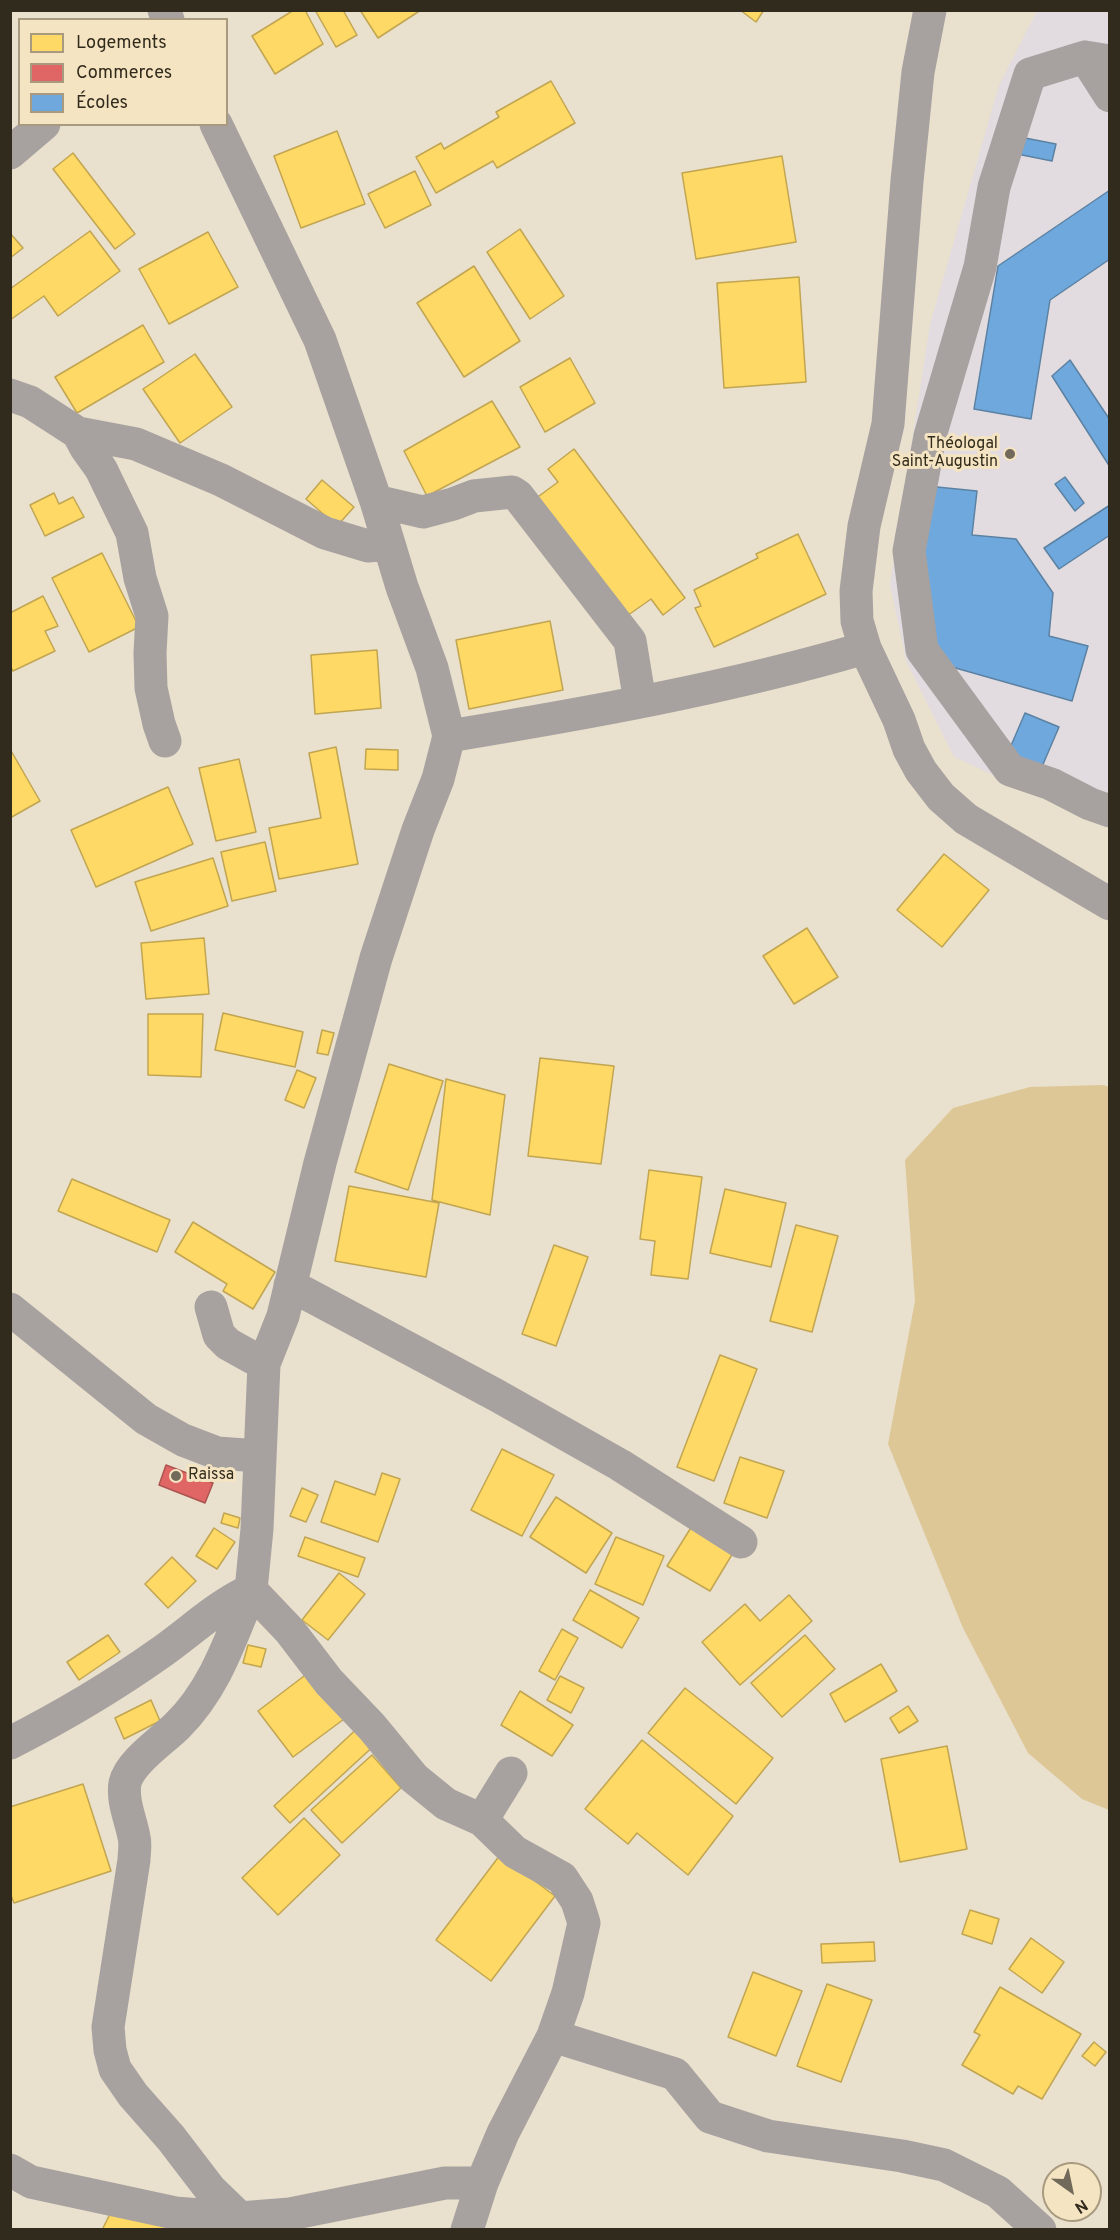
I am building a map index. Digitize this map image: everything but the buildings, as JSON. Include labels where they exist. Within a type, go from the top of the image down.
[{"type":"street","points":[[930,10],[918,72],[888,424],[864,526],[856,591],[857,621],[865,648],[909,749],[921,771],[941,797],[966,819],[1110,904]]},
{"type":"street","points":[[1110,96],[1097,59],[1030,74],[1017,108],[994,187],[980,267],[930,436],[909,551],[922,650],[1010,770],[1051,784],[1090,804],[1110,811]]},
{"type":"street","points":[[10,153],[42,126]]},
{"type":"street","points":[[217,126],[320,339],[376,501],[412,616],[432,668],[449,736],[438,779],[418,830],[376,958],[320,1163],[283,1316],[264,1364],[257,1529],[251,1590],[215,1677],[185,1717],[134,1766],[125,1783],[126,1808],[135,1840],[134,1860],[108,2027],[110,2050],[115,2069],[133,2096],[171,2138],[210,2188],[240,2218]]},
{"type":"street","points":[[10,395],[30,402],[78,432],[136,444],[221,480],[325,533],[368,546],[388,544]]},
{"type":"street","points":[[78,432],[101,469],[132,533],[140,578],[153,616],[150,653],[151,688],[165,741]]},
{"type":"street","points":[[376,501],[423,512],[474,496],[512,492],[518,496],[630,641],[640,702]]},
{"type":"street","points":[[449,736],[732,683],[865,648]]},
{"type":"street","points":[[290,1285],[620,1465],[741,1542]]},
{"type":"street","points":[[211,1307],[219,1335],[228,1344],[264,1364]]},
{"type":"street","points":[[10,1309],[146,1419],[183,1440],[217,1453],[259,1456]]},
{"type":"street","points":[[10,1743],[92,1699],[236,1597],[251,1590]]},
{"type":"street","points":[[251,1590],[290,1631],[329,1682],[372,1727],[414,1778],[446,1804],[482,1820],[515,1852],[562,1878],[577,1901],[584,1923],[568,1993],[553,2036],[503,2133],[482,2183],[467,2229]]},
{"type":"street","points":[[482,1820],[511,1773]]},
{"type":"street","points":[[553,2036],[675,2074],[710,2116],[768,2136],[902,2156],[944,2165],[998,2192],[1040,2229]]},
{"type":"street","points":[[10,2170],[31,2182],[175,2213],[289,2222],[421,2187],[445,2183],[482,2183]]},
{"type":"shaded area","name":"Théologal Saint-Augustin","points":[[1105,10],[1109,12],[1109,828],[954,757],[906,661],[890,584],[930,324],[999,85],[1037,11]]},
{"type":"shaded area","points":[[1103,1085],[1110,1087],[1109,1810],[1082,1799],[1028,1753],[963,1628],[888,1444],[915,1301],[905,1160],[953,1108],[1030,1087]]},
{"type":"place","name":"Théologal Saint-Augustin","points":[[1010,454]]},
{"type":"place","name":"Raissa","points":[[176,1476]]}]
